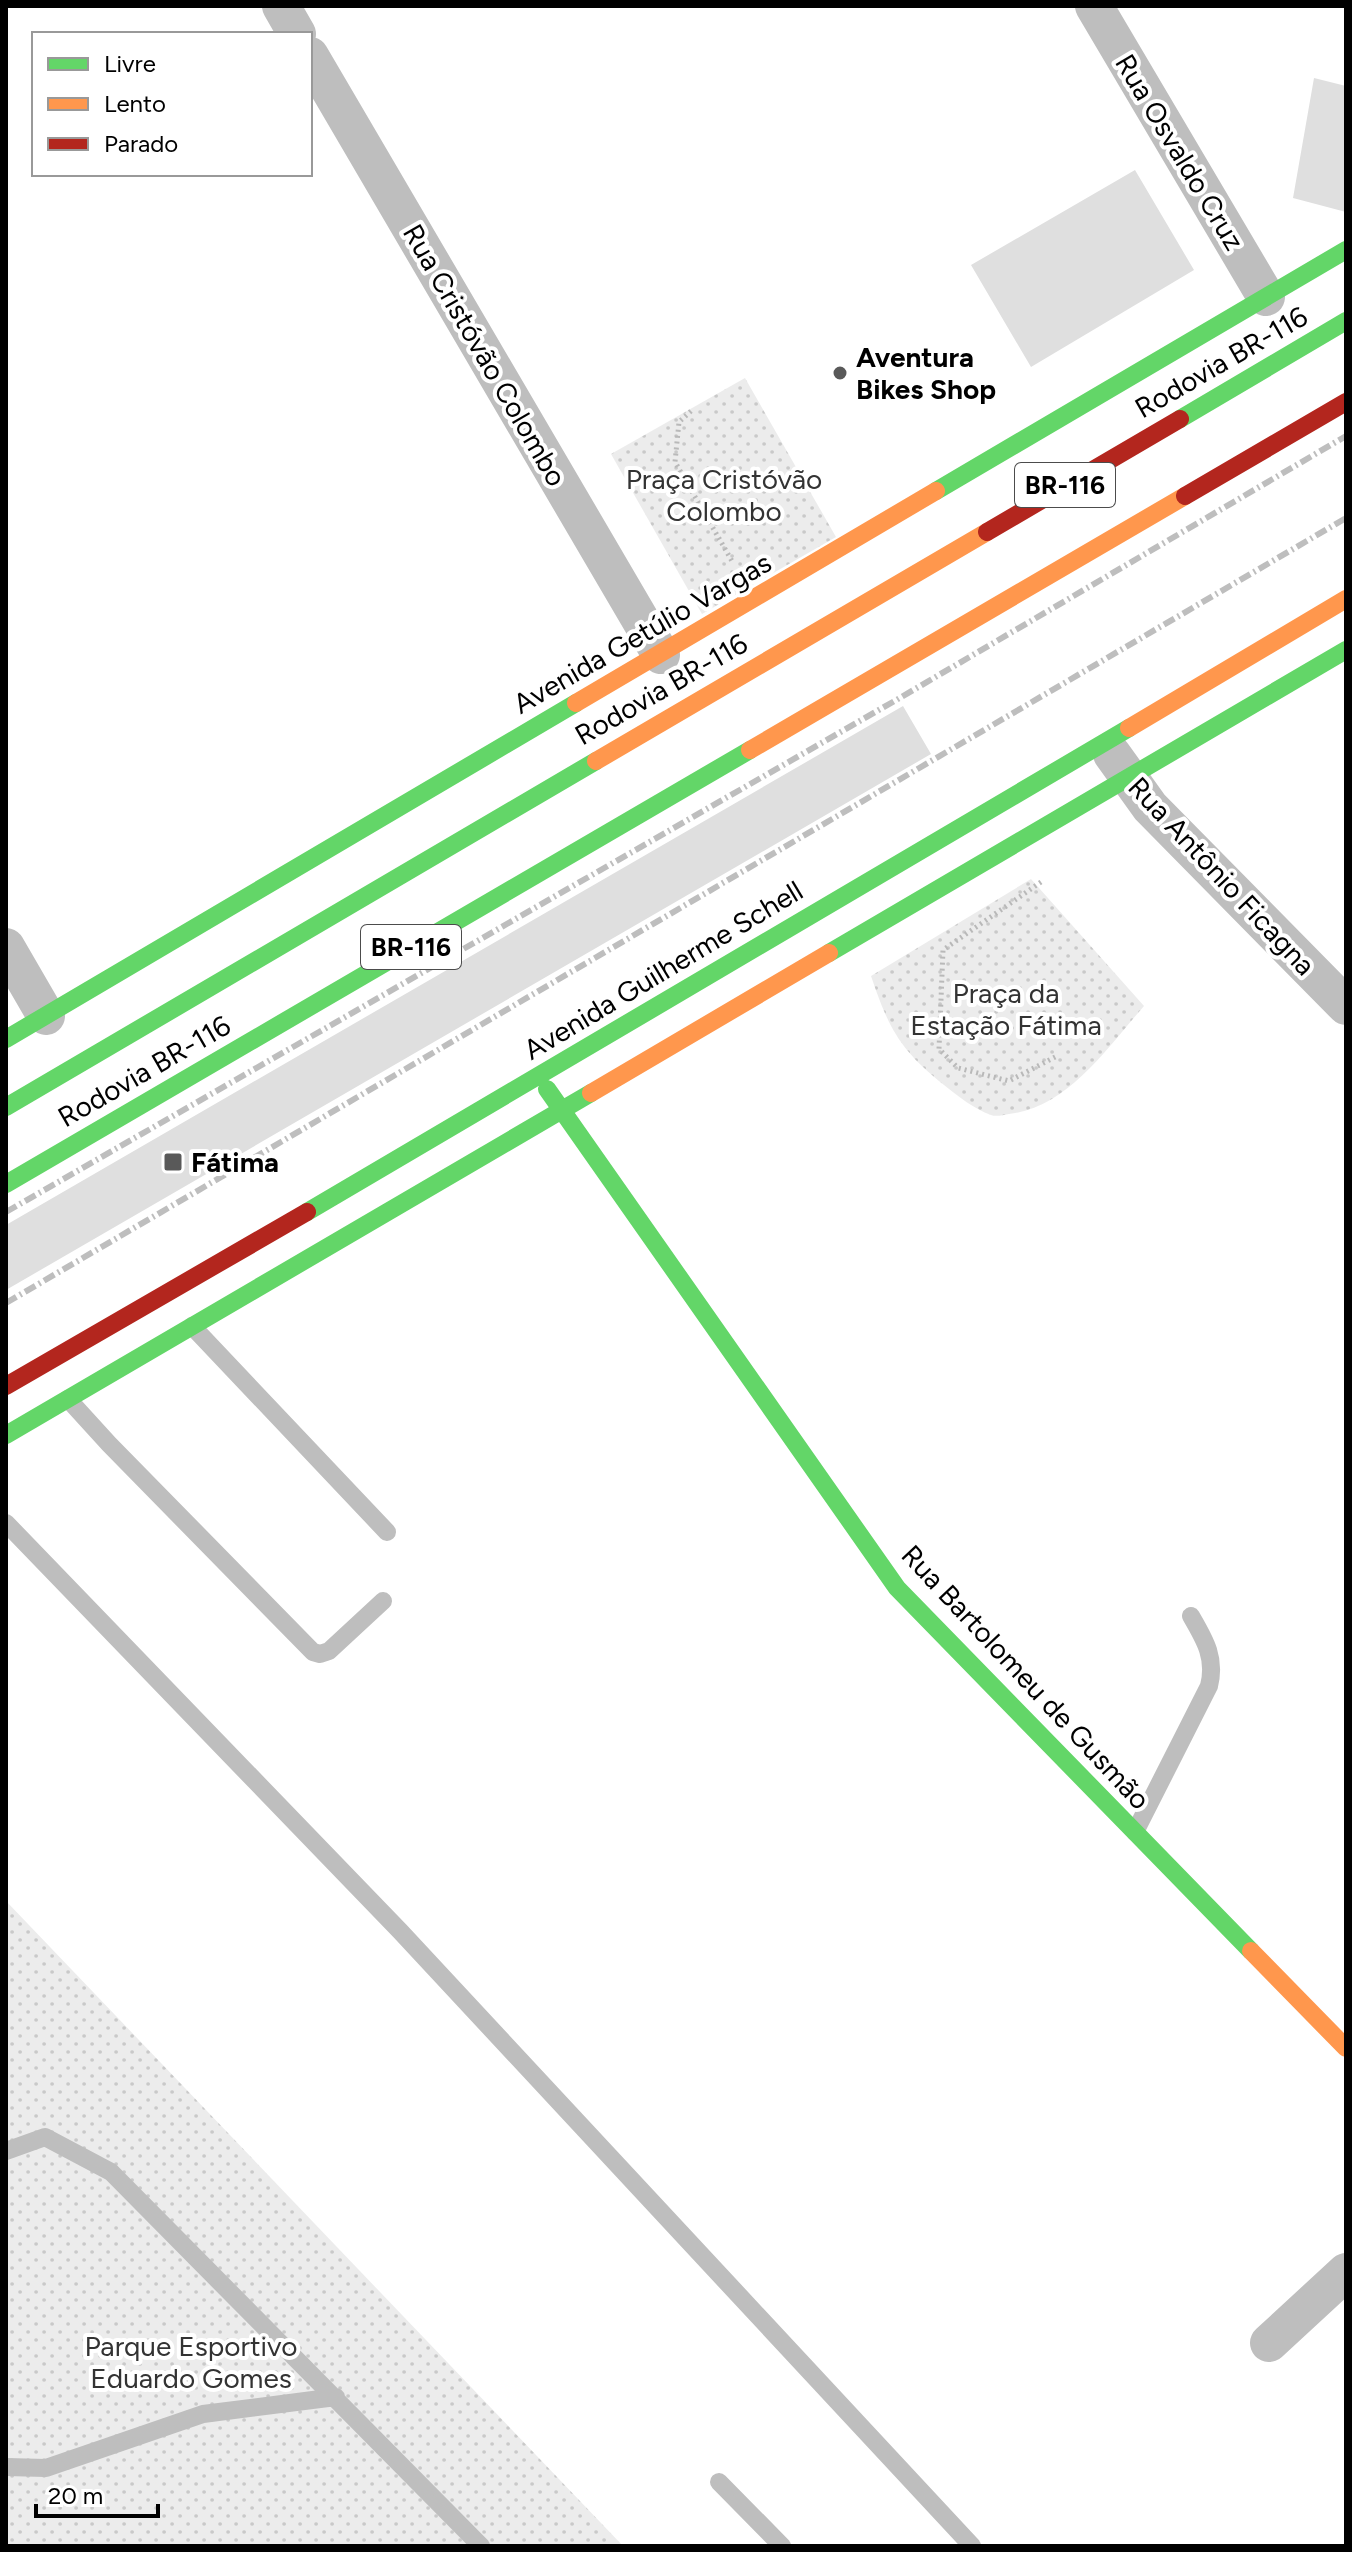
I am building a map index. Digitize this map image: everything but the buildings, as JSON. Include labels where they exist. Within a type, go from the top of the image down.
[{"type":"main road","name":"Avenida Getúlio Vargas","points":[[6,1039],[1346,250]]},
{"type":"main road","name":"Rodovia BR-116","points":[[6,1107],[1346,321]]},
{"type":"main road","name":"Rodovia BR-116","points":[[6,1184],[1346,402]]},
{"type":"main road","name":"Avenida Guilherme Schell","points":[[6,1386],[539,1077],[1346,599]]},
{"type":"main road","points":[[6,1435],[1346,650]]},
{"type":"main road","name":"Rua Bartolomeu de Gusmão","points":[[539,1077],[897,1588],[1346,2048]]},
{"type":"street","points":[[281,6],[296,32]]},
{"type":"street","name":"Rua Osvaldo Cruz","points":[[1094,6],[1266,297]]},
{"type":"street","name":"Rua Cristóvão Colombo","points":[[312,59],[661,655]]},
{"type":"street","name":"Rua Antônio Ficagna","points":[[1104,741],[1150,807],[1346,1006]]},
{"type":"street","points":[[6,947],[46,1016]]},
{"type":"street","points":[[1269,2343],[1346,2272]]},
{"type":"lane","points":[[192,1326],[387,1532]]},
{"type":"lane","points":[[68,1399],[313,1652],[320,1654],[329,1651],[383,1601]]},
{"type":"lane","points":[[6,1523],[400,1931],[972,2546]]},
{"type":"lane","points":[[1135,1832],[1209,1686],[1213,1672],[1212,1658],[1191,1616]]},
{"type":"lane","points":[[6,2151],[45,2137],[111,2172],[481,2546]]},
{"type":"lane","points":[[6,2467],[46,2468],[203,2414],[336,2397]]},
{"type":"lane","points":[[719,2482],[782,2546]]},
{"type":"path","points":[[691,411],[679,422],[675,462],[755,600]]},
{"type":"path","points":[[1047,878],[943,950],[939,1049],[958,1068],[1009,1081],[1057,1056]]},
{"type":"green space","name":"Praça Cristóvão Colombo","points":[[745,378],[836,537],[702,614],[611,454]]},
{"type":"green space","name":"Praça da Estação Fátima","points":[[1031,879],[1144,1006],[1101,1057],[1068,1088],[1030,1109],[993,1116],[955,1093],[906,1049],[890,1025],[871,976]]},
{"type":"green space","name":"Parque Esportivo Eduardo Gomes","points":[[6,1901],[623,2546],[6,2546]]},
{"type":"railway","points":[[6,1212],[898,699],[1346,436]]},
{"type":"railway","points":[[6,1303],[1346,518]]},
{"type":"traffic: fast","points":[[936,491],[1346,250]]},
{"type":"traffic: fast","points":[[1180,419],[1346,321]]},
{"type":"traffic: fast","points":[[829,953],[1346,650]]},
{"type":"traffic: fast","points":[[6,1039],[576,703]]},
{"type":"traffic: fast","points":[[307,1212],[1129,728]]},
{"type":"traffic: fast","points":[[6,1184],[750,750]]},
{"type":"traffic: fast","points":[[6,1107],[596,761]]},
{"type":"traffic: fast","points":[[547,1089],[897,1588],[1251,1951]]},
{"type":"traffic: fast","points":[[6,1435],[591,1093]]},
{"type":"traffic: slow","points":[[576,703],[936,491]]},
{"type":"traffic: slow","points":[[750,750],[1185,496]]},
{"type":"traffic: slow","points":[[596,761],[987,532]]},
{"type":"traffic: slow","points":[[1129,728],[1346,599]]},
{"type":"traffic: slow","points":[[591,1093],[829,953]]},
{"type":"traffic: slow","points":[[1251,1951],[1346,2048]]},
{"type":"traffic: jam","points":[[1185,496],[1346,402]]},
{"type":"traffic: jam","points":[[987,532],[1180,419]]},
{"type":"traffic: jam","points":[[6,1386],[307,1212]]},
{"type":"place","name":"Aventura Bikes Shop","points":[[840,373]]},
{"type":"place","name":"Fátima","points":[[173,1162]]}]
